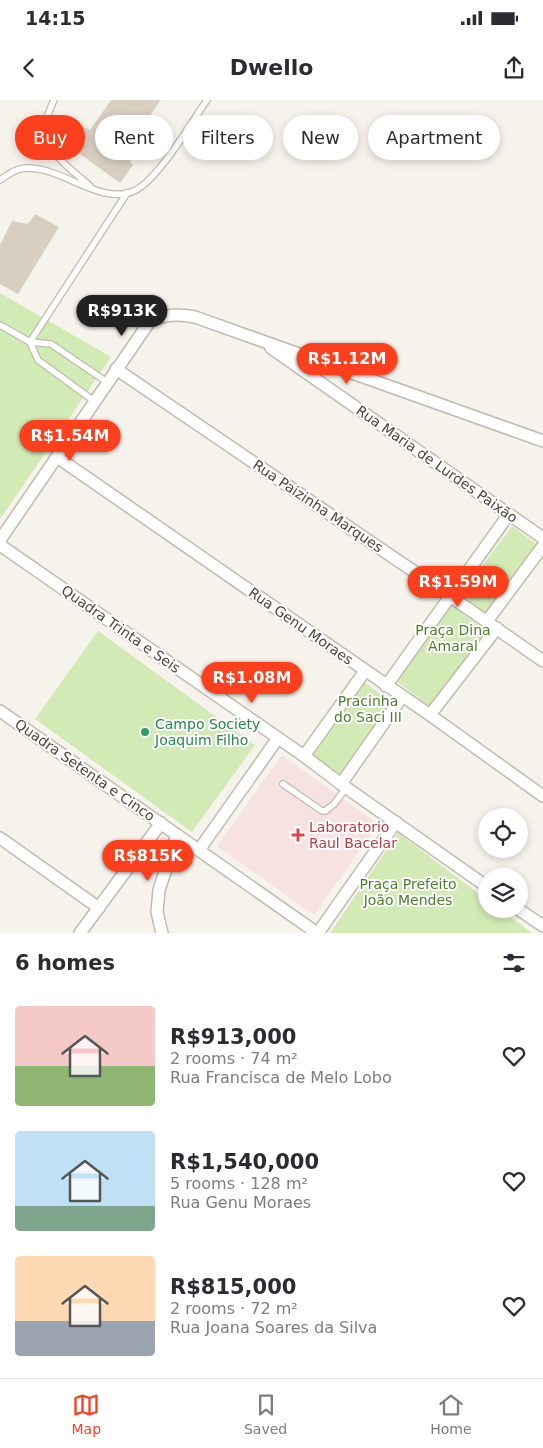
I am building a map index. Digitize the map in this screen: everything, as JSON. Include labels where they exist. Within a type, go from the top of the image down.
[{"type":"street","points":[[0,540],[150,321],[164,315],[180,314],[195,317],[543,441]]},
{"type":"street","name":"Rua Maria de Lurdes Paixão","points":[[257,339],[543,538]]},
{"type":"street","name":"Rua Paizinha Marques","points":[[116,369],[492,624],[543,661]]},
{"type":"street","name":"Rua Genu Moraes","points":[[58,457],[430,715],[543,796]]},
{"type":"street","points":[[386,686],[510,514]]},
{"type":"street","name":"Quadra Trinta e Seis","points":[[0,545],[304,756],[478,880]]},
{"type":"street","points":[[430,715],[543,546]]},
{"type":"street","points":[[304,756],[365,671]]},
{"type":"street","points":[[344,786],[402,697]]},
{"type":"street","name":"Quadra Setenta e Cinco","points":[[0,711],[317,933]]},
{"type":"street","points":[[199,850],[278,738]]},
{"type":"street","points":[[317,933],[396,822]]},
{"type":"street","points":[[80,933],[161,823]]},
{"type":"street","points":[[162,933],[157,912],[159,890],[177,835]]},
{"type":"street","points":[[0,838],[98,908]]},
{"type":"street","points":[[528,916],[543,926]]},
{"type":"lane","points":[[54,100],[46,121],[48,140],[57,156],[94,189]]},
{"type":"lane","points":[[0,180],[20,169],[41,169],[106,194],[134,191],[164,164],[207,100]]},
{"type":"lane","points":[[30,342],[127,193]]},
{"type":"lane","points":[[0,324],[30,342],[51,344],[107,382]]},
{"type":"lane","points":[[30,342],[38,360],[94,402]]},
{"type":"lane","points":[[283,784],[326,811],[334,804],[344,786]]},
{"type":"shaded area","name":"Laboratorio Raul Bacelar","points":[[282,755],[378,824],[314,915],[217,846]]},
{"type":"green space","points":[[0,293],[111,357],[0,519]]},
{"type":"green space","points":[[512,526],[539,546],[487,615],[460,595]]},
{"type":"green space","name":"Praça Dina Amaral","points":[[450,604],[486,631],[429,706],[395,680]]},
{"type":"green space","name":"Campo Society Joaquim Filho","points":[[98,631],[255,745],[192,832],[35,719]]},
{"type":"green space","name":"Pracinha do Saci III","points":[[364,682],[395,705],[343,777],[312,755]]},
{"type":"green space","name":"Praça Prefeito João Mendes","points":[[398,833],[478,893],[478,918],[512,918],[532,933],[330,933]]},
{"type":"building","points":[[111,100],[161,100],[150,115],[100,115]]},
{"type":"building","points":[[95,123],[95,160],[130,160],[133,165],[120,183],[85,158],[85,128],[90,130]]},
{"type":"building","points":[[35,214],[59,227],[18,294],[0,284],[0,245],[12,221],[28,224]]},
{"type":"place","name":"Campo Society Joaquim Filho","points":[[145,732]]},
{"type":"place","name":"Laboratorio Raul Bacelar","points":[[298,835]]}]
